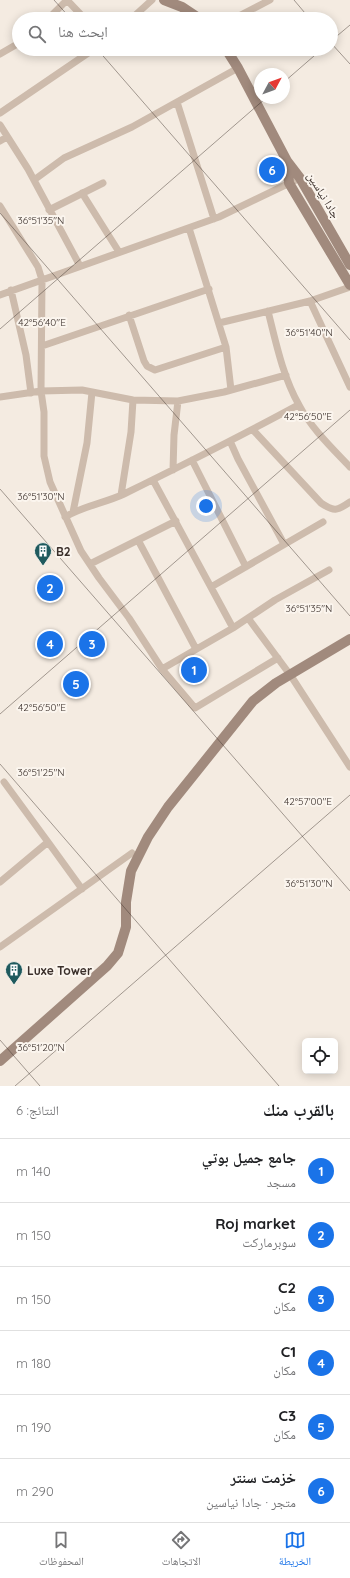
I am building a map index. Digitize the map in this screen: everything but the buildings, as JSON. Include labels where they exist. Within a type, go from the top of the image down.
[{"type":"street","points":[[55,12],[67,0],[78,12]]},
{"type":"street","points":[[139,12],[152,0]]},
{"type":"street","points":[[164,0],[182,6],[190,12]]},
{"type":"street","points":[[247,12],[270,0]]},
{"type":"street","points":[[0,54],[12,47]]},
{"type":"street","points":[[0,113],[84,56]]},
{"type":"street","points":[[230,56],[286,161],[289,183]]},
{"type":"street","points":[[34,180],[64,158],[132,127],[238,68]]},
{"type":"street","points":[[177,102],[214,219]]},
{"type":"street","points":[[0,125],[34,180],[80,266]]},
{"type":"street","points":[[0,141],[7,137]]},
{"type":"street","name":"جادا نیاسین","points":[[286,161],[300,178],[350,265]]},
{"type":"street","points":[[0,295],[214,219],[300,178]]},
{"type":"street","points":[[49,210],[103,183]]},
{"type":"street","name":"جادا نیاسین","points":[[289,183],[350,286]]},
{"type":"street","points":[[82,193],[119,252]]},
{"type":"street","points":[[0,206],[38,267],[42,280],[42,391],[44,412],[44,456],[50,482],[81,551],[129,618],[162,669],[194,708],[278,658]]},
{"type":"street","points":[[189,228],[226,347],[231,390]]},
{"type":"street","points":[[219,323],[310,301],[350,286]]},
{"type":"street","points":[[42,346],[208,289]]},
{"type":"street","points":[[11,290],[26,355],[31,393]]},
{"type":"street","points":[[310,301],[350,387]]},
{"type":"street","points":[[268,312],[286,375],[298,405],[331,447],[350,467]]},
{"type":"street","points":[[129,315],[144,361],[150,369],[155,370],[226,347]]},
{"type":"street","points":[[0,397],[42,391],[82,390],[133,400],[178,401],[231,390],[286,375]]},
{"type":"street","points":[[73,512],[87,443],[92,392]]},
{"type":"street","points":[[121,495],[131,432],[133,400]]},
{"type":"street","points":[[172,470],[178,401]]},
{"type":"street","points":[[65,517],[73,512],[121,495],[153,480],[253,430],[298,405]]},
{"type":"street","points":[[253,430],[321,503],[330,509],[338,510],[350,502]]},
{"type":"street","points":[[230,441],[238,459],[284,544]]},
{"type":"street","points":[[192,460],[246,567]]},
{"type":"street","points":[[153,480],[233,628]]},
{"type":"street","points":[[90,564],[176,521]]},
{"type":"street","points":[[211,587],[323,522]]},
{"type":"street","points":[[138,540],[196,649]]},
{"type":"street","points":[[162,669],[233,628],[275,600],[329,570]]},
{"type":"street","points":[[248,618],[290,674],[350,767]]},
{"type":"street","points":[[0,1062],[107,966],[118,953],[126,927],[126,902],[131,872],[148,837],[168,806],[253,701],[350,634]]},
{"type":"street","points":[[0,1055],[101,965],[112,952],[120,926],[120,900],[125,870],[132,853],[162,805],[247,700],[270,682],[290,674],[350,639]]},
{"type":"street","points":[[4,782],[82,889]]},
{"type":"street","points":[[0,882],[48,842]]},
{"type":"street","points":[[0,947],[132,853]]},
{"type":"place","name":"خزمت سنتر","points":[[272,170]]},
{"type":"place","name":"B2","points":[[43,566]]},
{"type":"place","name":"Roj market","points":[[50,588]]},
{"type":"place","name":"C1","points":[[50,644]]},
{"type":"place","name":"C2","points":[[92,644]]},
{"type":"place","name":"جامع جميل بوتي","points":[[194,670]]},
{"type":"place","name":"C3","points":[[76,684]]},
{"type":"place","name":"Luxe Tower","points":[[14,985]]}]
